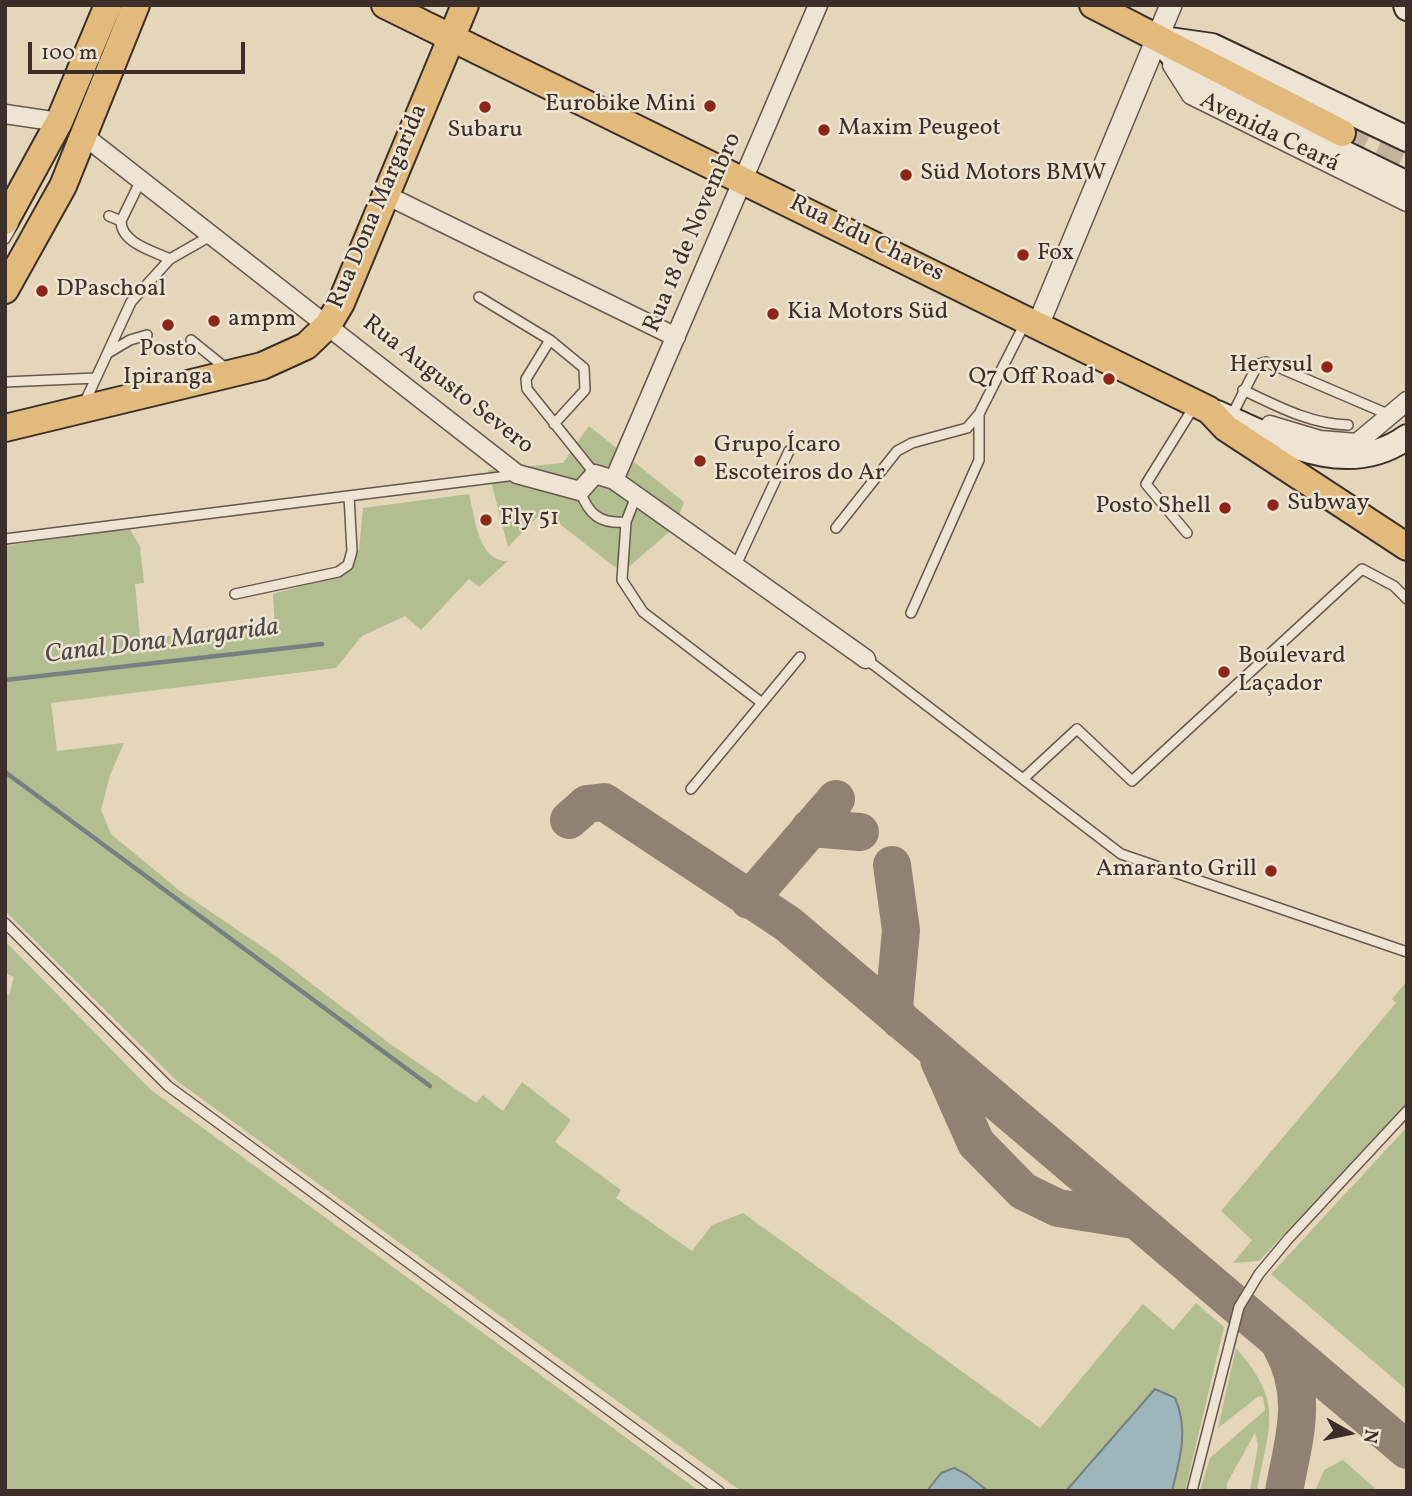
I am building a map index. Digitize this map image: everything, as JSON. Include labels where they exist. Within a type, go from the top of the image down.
[{"type":"main road","points":[[5,290],[62,195],[72,128],[108,5]]},
{"type":"main road","points":[[5,221],[72,128],[136,5]]},
{"type":"main road","name":"Rua Edu Chaves","points":[[384,5],[1214,410]]},
{"type":"main road","name":"Rua Dona Margarida","points":[[5,428],[262,366],[306,346],[328,324],[341,303],[465,5]]},
{"type":"main road","name":"Avenida Ceará","points":[[1093,5],[1342,133]]},
{"type":"main road","points":[[1157,39],[1197,81],[1407,184]]},
{"type":"main road","name":"Avenida Ceará","points":[[1157,39],[1212,46],[1407,139]]},
{"type":"main road","points":[[1214,410],[1305,451],[1333,457],[1365,455],[1396,444],[1407,437]]},
{"type":"main road","points":[[1214,410],[1226,428],[1407,547]]},
{"type":"street","name":"Rua 18 de Novembro","points":[[614,480],[818,5]]},
{"type":"street","points":[[1032,322],[1171,5]]},
{"type":"street","name":"Avenida Ceará","points":[[1157,39],[1191,96],[1407,202]]},
{"type":"street","name":"Rua Augusto Severo","points":[[5,114],[72,128],[328,324],[517,474],[580,491]]},
{"type":"street","points":[[386,195],[676,337]]},
{"type":"street","points":[[1391,416],[1407,401]]},
{"type":"street","name":"Rua Edu Chaves","points":[[1214,410],[1309,438],[1357,443],[1391,416]]},
{"type":"street","points":[[580,491],[595,474],[614,480],[866,659]]},
{"type":"lane","points":[[5,273],[56,182],[72,128],[117,5]]},
{"type":"lane","points":[[5,239],[72,128],[127,5]]},
{"type":"lane","points":[[141,180],[121,221],[125,236],[170,259]]},
{"type":"lane","points":[[109,216],[121,221]]},
{"type":"lane","points":[[82,410],[131,302],[170,259],[212,235]]},
{"type":"lane","points":[[479,297],[550,340],[584,368],[585,390],[554,424]]},
{"type":"lane","points":[[836,528],[897,451],[912,443],[967,428],[979,414],[1032,322]]},
{"type":"lane","points":[[107,354],[130,340],[147,335]]},
{"type":"lane","points":[[191,340],[232,374]]},
{"type":"lane","points":[[550,340],[525,384],[595,474]]},
{"type":"lane","points":[[1187,533],[1146,484],[1214,410],[1243,390],[1258,364],[1266,362],[1391,416]]},
{"type":"lane","points":[[5,382],[96,378]]},
{"type":"lane","points":[[1243,390],[1302,417],[1328,425],[1348,425]]},
{"type":"lane","points":[[911,613],[979,460],[979,414]]},
{"type":"lane","points":[[735,567],[789,450]]},
{"type":"lane","points":[[5,539],[517,474]]},
{"type":"lane","points":[[580,491],[587,509],[601,521],[626,522]]},
{"type":"lane","points":[[235,594],[338,572],[348,565],[352,551],[349,496]]},
{"type":"lane","points":[[636,496],[626,522],[622,580],[643,612],[762,703]]},
{"type":"lane","points":[[1023,779],[1077,729],[1132,781],[1362,569],[1394,586],[1407,599]]},
{"type":"lane","points":[[691,789],[800,657]]},
{"type":"lane","points":[[866,659],[1121,855],[1407,953]]},
{"type":"lane","points":[[5,923],[168,1086],[719,1491]]},
{"type":"lane","points":[[1192,1491],[1239,1307],[1259,1274],[1289,1238],[1407,1111]]},
{"type":"green space","points":[[589,426],[684,502],[675,527],[624,571],[615,567],[543,511],[508,547],[488,470],[563,463]]},
{"type":"green space","points":[[469,494],[476,526],[484,546],[498,559],[508,561],[479,587],[469,579],[421,630],[405,616],[362,636],[336,668],[51,703],[57,751],[124,743],[110,775],[101,810],[111,834],[180,891],[273,954],[389,1043],[476,1103],[483,1095],[503,1111],[522,1082],[571,1120],[555,1142],[621,1190],[616,1198],[692,1251],[712,1225],[743,1213],[1040,1428],[1143,1304],[1173,1330],[1196,1303],[1224,1327],[1185,1491],[741,1491],[177,1081],[5,911],[5,546],[129,528],[140,546],[144,583],[135,584],[140,638],[198,634],[201,639],[275,630],[273,594],[346,573],[359,550],[363,508]]},
{"type":"green space","points":[[5,941],[151,1090],[699,1491],[5,1491],[5,994],[9,995],[14,977],[5,973]]},
{"type":"green space","points":[[1407,981],[1407,1103],[1259,1261],[1233,1263],[1252,1240],[1221,1211],[1396,1003],[1392,999]]},
{"type":"green space","points":[[1407,1127],[1407,1390],[1271,1274]]},
{"type":"green space","points":[[1236,1348],[1262,1385],[1267,1400],[1269,1431],[1257,1491],[1250,1491],[1258,1445],[1255,1433],[1227,1483],[1227,1491],[1200,1491],[1210,1458],[1265,1410],[1263,1397],[1259,1396],[1218,1428]]},
{"type":"green space","points":[[1343,1460],[1378,1491],[1315,1491],[1324,1470]]},
{"type":"water","points":[[1155,1389],[1175,1398],[1182,1421],[1182,1444],[1172,1491],[1066,1491]]},
{"type":"water","points":[[954,1468],[988,1491],[927,1491],[941,1473]]},
{"type":"waterway","name":"Canal Dona Margarida","points":[[5,680],[322,644]]},
{"type":"waterway","points":[[5,772],[430,1086]]},
{"type":"taxiway","points":[[749,900],[836,799]]},
{"type":"taxiway","points":[[569,820],[587,804],[604,802],[788,924],[1407,1450]]},
{"type":"taxiway","points":[[810,828],[860,832]]},
{"type":"taxiway","points":[[892,865],[901,930],[894,1007],[900,1020]]},
{"type":"taxiway","points":[[939,1060],[976,1143],[1023,1191],[1058,1208],[1134,1220]]},
{"type":"taxiway","points":[[1281,1346],[1290,1364],[1297,1400],[1295,1435],[1284,1491]]},
{"type":"tunnel","points":[[1342,133],[1407,164]]},
{"type":"place","name":"Eurobike Mini","points":[[710,106]]},
{"type":"place","name":"Subaru","points":[[485,107]]},
{"type":"place","name":"Maxim Peugeot","points":[[824,130]]},
{"type":"place","name":"Süd Motors BMW","points":[[906,175]]},
{"type":"place","name":"Fox","points":[[1023,255]]},
{"type":"place","name":"DPaschoal","points":[[42,291]]},
{"type":"place","name":"Kia Motors Süd","points":[[773,314]]},
{"type":"place","name":"ampm","points":[[214,321]]},
{"type":"place","name":"Posto Ipiranga","points":[[168,325]]},
{"type":"place","name":"Herysul","points":[[1327,367]]},
{"type":"place","name":"Q7 Off Road","points":[[1109,379]]},
{"type":"place","name":"Grupo Ícaro Escoteiros do Ar","points":[[700,461]]},
{"type":"place","name":"Subway","points":[[1273,505]]},
{"type":"place","name":"Posto Shell","points":[[1225,508]]},
{"type":"place","name":"Fly 51","points":[[486,520]]},
{"type":"place","name":"Boulevard Laçador","points":[[1224,672]]},
{"type":"place","name":"Amaranto Grill","points":[[1271,871]]}]
